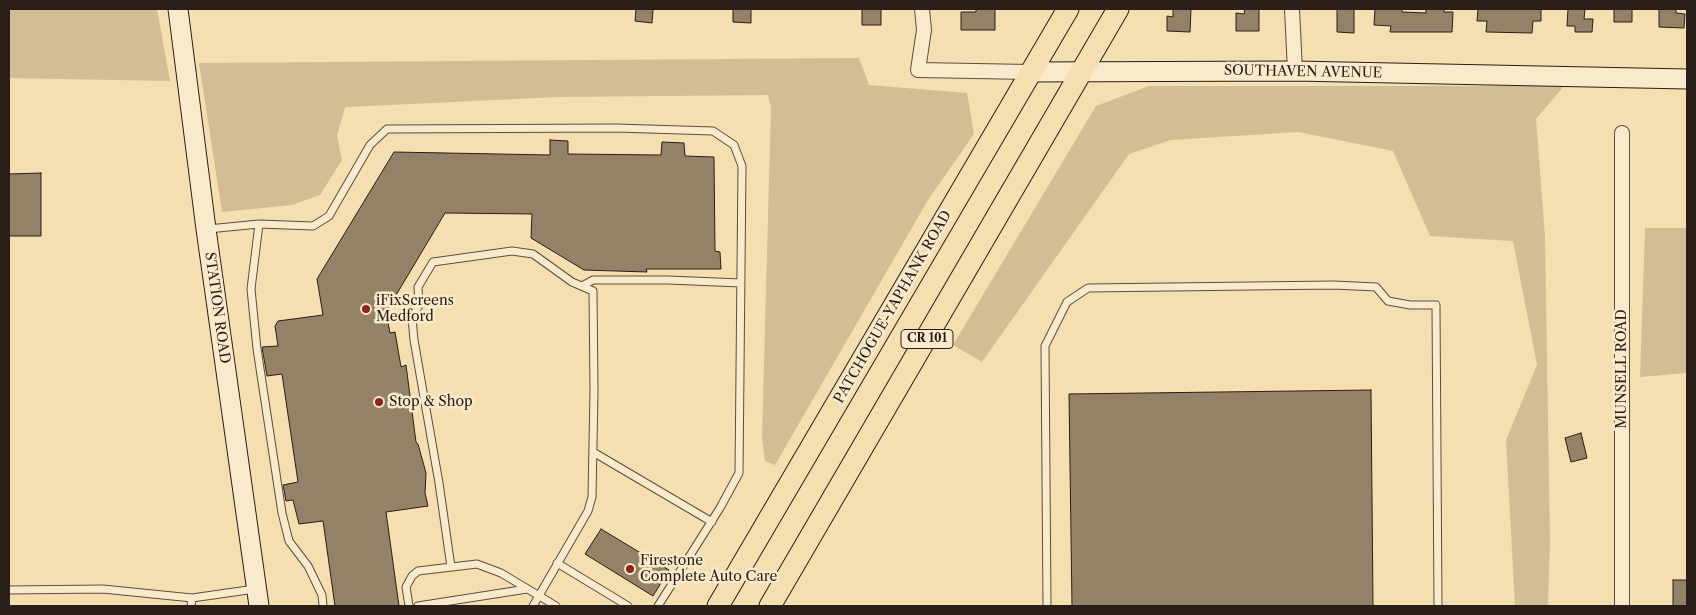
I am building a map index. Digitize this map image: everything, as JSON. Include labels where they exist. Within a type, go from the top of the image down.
[{"type":"main road","name":"PATCHOGUE-YAPHANK ROAD","points":[[718,606],[1068,9]]},
{"type":"main road","name":"CR 101","points":[[770,606],[1118,9]]},
{"type":"street","name":"STATION ROAD","points":[[178,9],[206,229],[258,598]]},
{"type":"street","name":"SOUTHAVEN AVENUE","points":[[922,9],[924,30],[918,70],[1031,72],[1294,71],[1687,79]]},
{"type":"street","points":[[1292,9],[1294,71]]},
{"type":"street","name":"MUNSELL ROAD","points":[[1622,133],[1622,606]]},
{"type":"lane","points":[[206,229],[259,224],[313,226],[329,216],[370,145],[386,130],[616,128],[713,132],[734,145],[742,166],[740,472],[712,522],[658,606]]},
{"type":"lane","points":[[259,224],[251,289],[256,349],[282,513],[289,541],[308,566],[322,595],[324,606]]},
{"type":"lane","points":[[451,567],[440,483],[414,340],[412,318],[418,305],[418,287],[434,262],[512,251],[533,254],[582,286],[593,291],[592,497],[588,511],[533,606]]},
{"type":"lane","points":[[582,286],[593,280],[741,282]]},
{"type":"lane","points":[[1047,606],[1045,346],[1067,302],[1088,288],[1334,285],[1376,287],[1388,301],[1410,305],[1436,305],[1438,606]]},
{"type":"lane","points":[[593,452],[712,522]]},
{"type":"lane","points":[[409,606],[406,587],[412,576],[418,571],[477,564],[487,566],[556,606]]},
{"type":"lane","points":[[557,564],[628,606]]},
{"type":"lane","points":[[9,590],[103,589],[191,602],[258,598]]},
{"type":"lane","points":[[418,606],[528,589]]},
{"type":"shaded area","points":[[9,9],[157,9],[170,81],[9,78]]},
{"type":"shaded area","points":[[859,58],[869,85],[967,93],[974,134],[928,200],[775,465],[765,461],[762,437],[771,107],[768,95],[559,97],[345,107],[337,136],[342,160],[320,195],[292,205],[222,212],[199,63]]},
{"type":"shaded area","points":[[1149,86],[1564,86],[1536,119],[1545,237],[1550,542],[1548,606],[1515,606],[1506,440],[1537,365],[1513,241],[1430,236],[1393,151],[1298,132],[1171,140],[1129,154],[982,362],[953,345],[1096,106]]},
{"type":"shaded area","points":[[1645,228],[1687,228],[1687,373],[1640,377]]},
{"type":"building","points":[[636,9],[653,9],[652,23],[635,21]]},
{"type":"building","points":[[733,9],[751,9],[751,23],[733,22]]},
{"type":"building","points":[[862,9],[881,9],[881,25],[862,25]]},
{"type":"building","points":[[976,9],[995,9],[995,30],[961,30],[961,12],[976,12]]},
{"type":"building","points":[[1173,9],[1191,9],[1190,32],[1167,31],[1167,16],[1173,17]]},
{"type":"building","points":[[1245,9],[1259,9],[1259,31],[1236,31],[1236,13],[1244,14]]},
{"type":"building","points":[[1337,9],[1354,9],[1354,33],[1337,32]]},
{"type":"building","points":[[1375,9],[1402,9],[1402,12],[1426,13],[1426,9],[1444,9],[1444,12],[1453,12],[1452,32],[1390,32],[1391,26],[1374,25]]},
{"type":"building","points":[[1478,9],[1541,9],[1541,21],[1533,21],[1532,33],[1486,32],[1487,21],[1477,21]]},
{"type":"building","points":[[1568,9],[1585,9],[1584,19],[1593,19],[1592,32],[1575,32],[1575,26],[1567,26]]},
{"type":"building","points":[[1614,9],[1632,9],[1632,22],[1614,22]]},
{"type":"building","points":[[1659,9],[1676,9],[1676,13],[1685,14],[1684,28],[1659,27]]},
{"type":"building","points":[[550,140],[568,141],[568,154],[661,155],[662,142],[684,143],[685,156],[714,157],[715,251],[720,252],[721,269],[646,269],[647,272],[584,270],[531,238],[532,214],[445,213],[386,312],[390,333],[395,332],[401,367],[406,365],[416,442],[426,473],[425,493],[428,506],[386,512],[399,606],[335,606],[323,521],[299,524],[293,500],[286,501],[283,485],[298,482],[282,374],[267,376],[262,347],[278,346],[275,326],[278,321],[323,315],[317,279],[394,152],[550,155]]},
{"type":"building","points":[[41,173],[41,236],[9,236],[9,174]]},
{"type":"building","points":[[1371,390],[1373,606],[1072,606],[1069,394]]},
{"type":"building","points":[[1581,433],[1587,458],[1571,462],[1565,438]]},
{"type":"building","points":[[601,529],[669,570],[653,596],[585,554]]},
{"type":"building","points":[[1673,580],[1687,580],[1687,606],[1673,606]]},
{"type":"place","name":"iFixScreens Medford","points":[[366,309]]},
{"type":"place","name":"Stop & Shop","points":[[379,402]]},
{"type":"place","name":"Firestone Complete Auto Care","points":[[630,569]]}]
